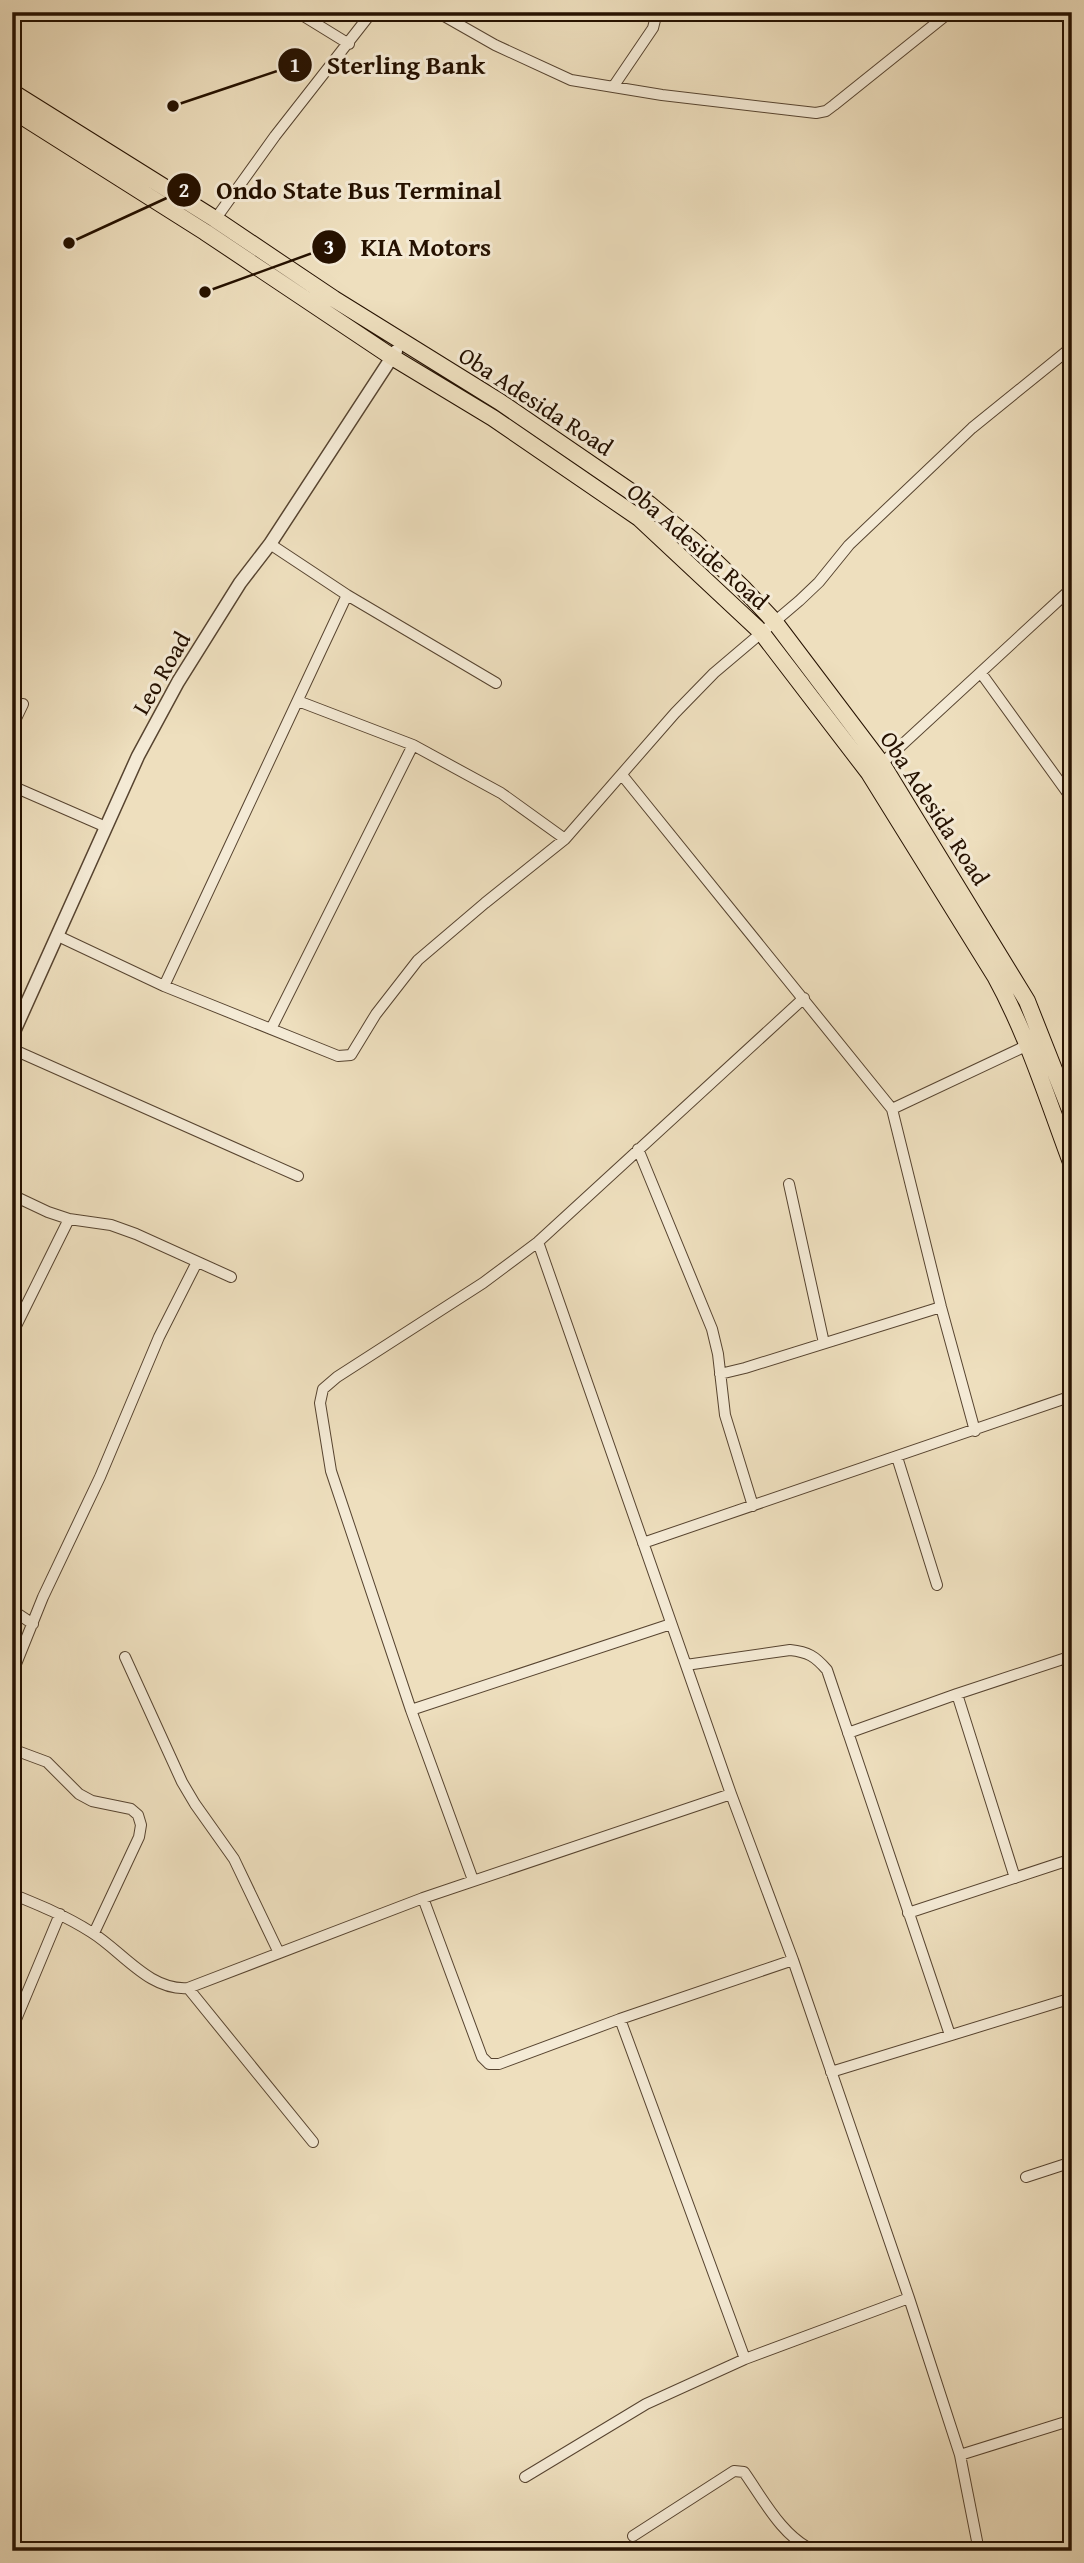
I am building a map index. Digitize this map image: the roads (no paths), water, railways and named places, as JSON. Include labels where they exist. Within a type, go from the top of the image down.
[{"type":"main road","name":"Oba Adesida Road","points":[[12,92],[210,226],[500,402],[649,504],[695,542],[774,621],[875,769],[1027,1001],[1072,1115]]},
{"type":"main road","name":"Oba Adeside Road","points":[[12,110],[210,226],[392,357],[493,418],[639,518],[761,632],[875,769],[1012,1006],[1072,1166]]},
{"type":"street","points":[[297,12],[349,44]]},
{"type":"street","points":[[210,226],[275,136],[372,12]]},
{"type":"street","points":[[437,12],[495,46],[571,80],[786,110],[826,111],[950,12]]},
{"type":"street","points":[[613,87],[645,42],[658,12]]},
{"type":"street","name":"Leo Road","points":[[12,1035],[138,756],[178,682],[240,583],[270,544],[401,341]]},
{"type":"street","points":[[58,936],[164,986],[338,1056],[351,1055],[376,1014],[418,960],[485,902],[565,839],[675,713],[714,673],[819,582],[849,545],[972,428],[1072,347]]},
{"type":"street","points":[[270,544],[347,595],[496,683]]},
{"type":"street","points":[[875,769],[1072,588]]},
{"type":"street","points":[[164,986],[347,595]]},
{"type":"street","points":[[981,673],[1072,799]]},
{"type":"street","points":[[298,701],[413,745],[501,793],[565,839]]},
{"type":"street","points":[[12,727],[23,704]]},
{"type":"street","points":[[271,1029],[413,745]]},
{"type":"street","points":[[622,775],[891,1109],[975,1431]]},
{"type":"street","points":[[12,786],[106,827]]},
{"type":"street","points":[[472,1880],[411,1710],[331,1471],[320,1416],[323,1389],[337,1377],[483,1283],[538,1242],[804,998]]},
{"type":"street","points":[[891,1109],[1028,1045]]},
{"type":"street","points":[[12,1049],[298,1176]]},
{"type":"street","points":[[638,1149],[712,1329],[725,1415],[753,1506]]},
{"type":"street","points":[[789,1184],[824,1343]]},
{"type":"street","points":[[12,1195],[69,1219],[111,1225],[136,1234],[231,1277]]},
{"type":"street","points":[[12,1334],[69,1219]]},
{"type":"street","points":[[538,1242],[685,1665],[793,1960],[909,2298],[960,2455],[979,2551]]},
{"type":"street","points":[[12,1674],[159,1337],[197,1262]]},
{"type":"street","points":[[720,1374],[941,1307]]},
{"type":"street","points":[[643,1542],[1072,1396]]},
{"type":"street","points":[[897,1457],[937,1585]]},
{"type":"street","points":[[12,1610],[33,1624]]},
{"type":"street","points":[[411,1710],[671,1624]]},
{"type":"street","points":[[685,1665],[790,1650],[807,1652],[816,1657],[827,1670],[950,2035]]},
{"type":"street","points":[[848,1733],[1069,1656],[1072,1671]]},
{"type":"street","points":[[125,1657],[182,1782],[234,1859],[279,1953]]},
{"type":"street","points":[[957,1693],[1015,1878]]},
{"type":"street","points":[[12,1749],[47,1762],[79,1794],[92,1801],[131,1809],[138,1815],[141,1825],[139,1837],[94,1933]]},
{"type":"street","points":[[12,1894],[60,1914],[94,1933],[149,1977],[168,1988],[188,1988],[472,1880],[731,1794]]},
{"type":"street","points":[[908,1913],[1072,1859]]},
{"type":"street","points":[[423,1898],[482,2057],[489,2064],[499,2064],[793,1960]]},
{"type":"street","points":[[12,2029],[60,1914]]},
{"type":"street","points":[[188,1988],[313,2142]]},
{"type":"street","points":[[831,2072],[1072,1998]]},
{"type":"street","points":[[620,2019],[744,2359]]},
{"type":"street","points":[[1026,2178],[1072,2162]]},
{"type":"street","points":[[525,2477],[646,2404],[744,2359],[909,2298]]},
{"type":"street","points":[[960,2455],[1072,2420]]},
{"type":"street","points":[[634,2536],[726,2476],[740,2471],[744,2472],[773,2513],[797,2540],[815,2551]]},
{"type":"place","name":"Sterling Bank","points":[[173,106]]},
{"type":"place","name":"Ondo State Bus Terminal","points":[[69,243]]},
{"type":"place","name":"KIA Motors","points":[[205,292]]}]
